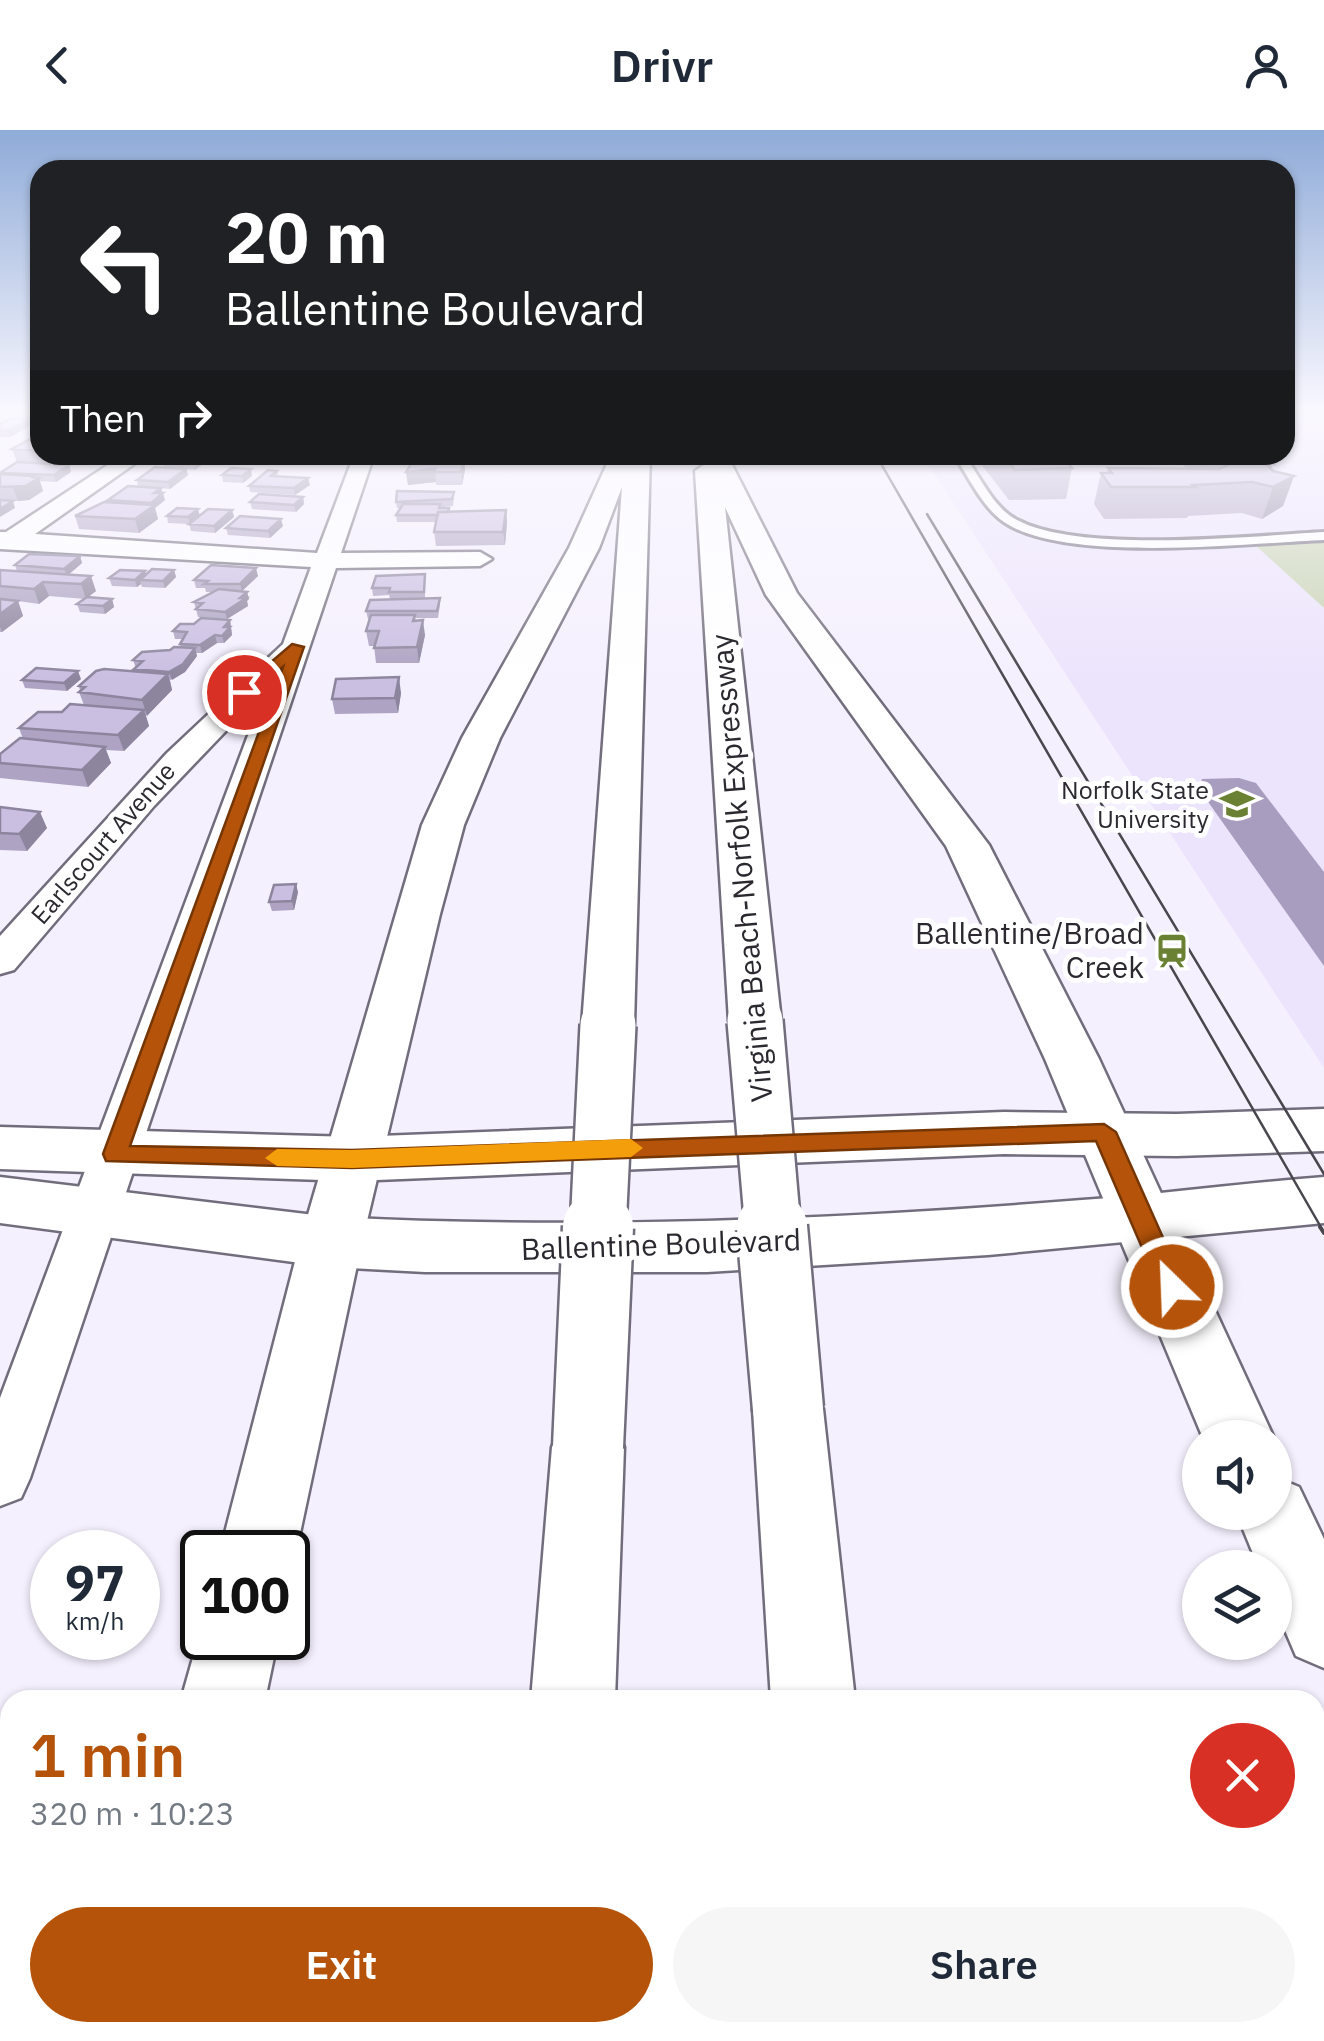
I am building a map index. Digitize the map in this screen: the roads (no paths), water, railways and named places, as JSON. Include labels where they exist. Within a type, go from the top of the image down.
[{"type":"main road","points":[[263,1530],[352,1159],[443,825],[482,738],[577,563],[601,502]]},
{"type":"main road","points":[[574,1690],[634,502]]},
{"type":"main road","name":"Virginia Beach-Norfolk Expressway","points":[[714,502],[812,1690]]},
{"type":"main road","points":[[734,502],[782,596],[967,845],[1104,1132],[1231,1420]]},
{"type":"main road","points":[[0,1148],[352,1159],[1104,1132],[1177,1135],[1324,1130]]},
{"type":"main road","name":"Ballentine Boulevard","points":[[0,1200],[331,1242],[465,1250],[639,1248],[1142,1220],[1324,1200]]},
{"type":"main road","points":[[1281,1530],[1324,1628]]},
{"type":"main road","points":[[225,1690],[233,1660]]},
{"type":"street","points":[[4,542],[65,502]]},
{"type":"street","points":[[0,1478],[348,502]]},
{"type":"street","points":[[4,542],[328,561],[480,560]]},
{"type":"street","name":"Earlscourt Avenue","points":[[0,961],[190,744],[297,647]]},
{"type":"lane","points":[[995,502],[1008,520],[1058,538],[1110,541],[1324,536]]},
{"type":"tram line","points":[[903,502],[1322,1229]]},
{"type":"tram line","points":[[927,514],[1324,1174]]},
{"type":"tram line","points":[[1320,1227],[1324,1233]]},
{"type":"place","name":"Norfolk State University","points":[[1237,804]]},
{"type":"place","name":"Ballentine/Broad Creek","points":[[1172,951]]}]
